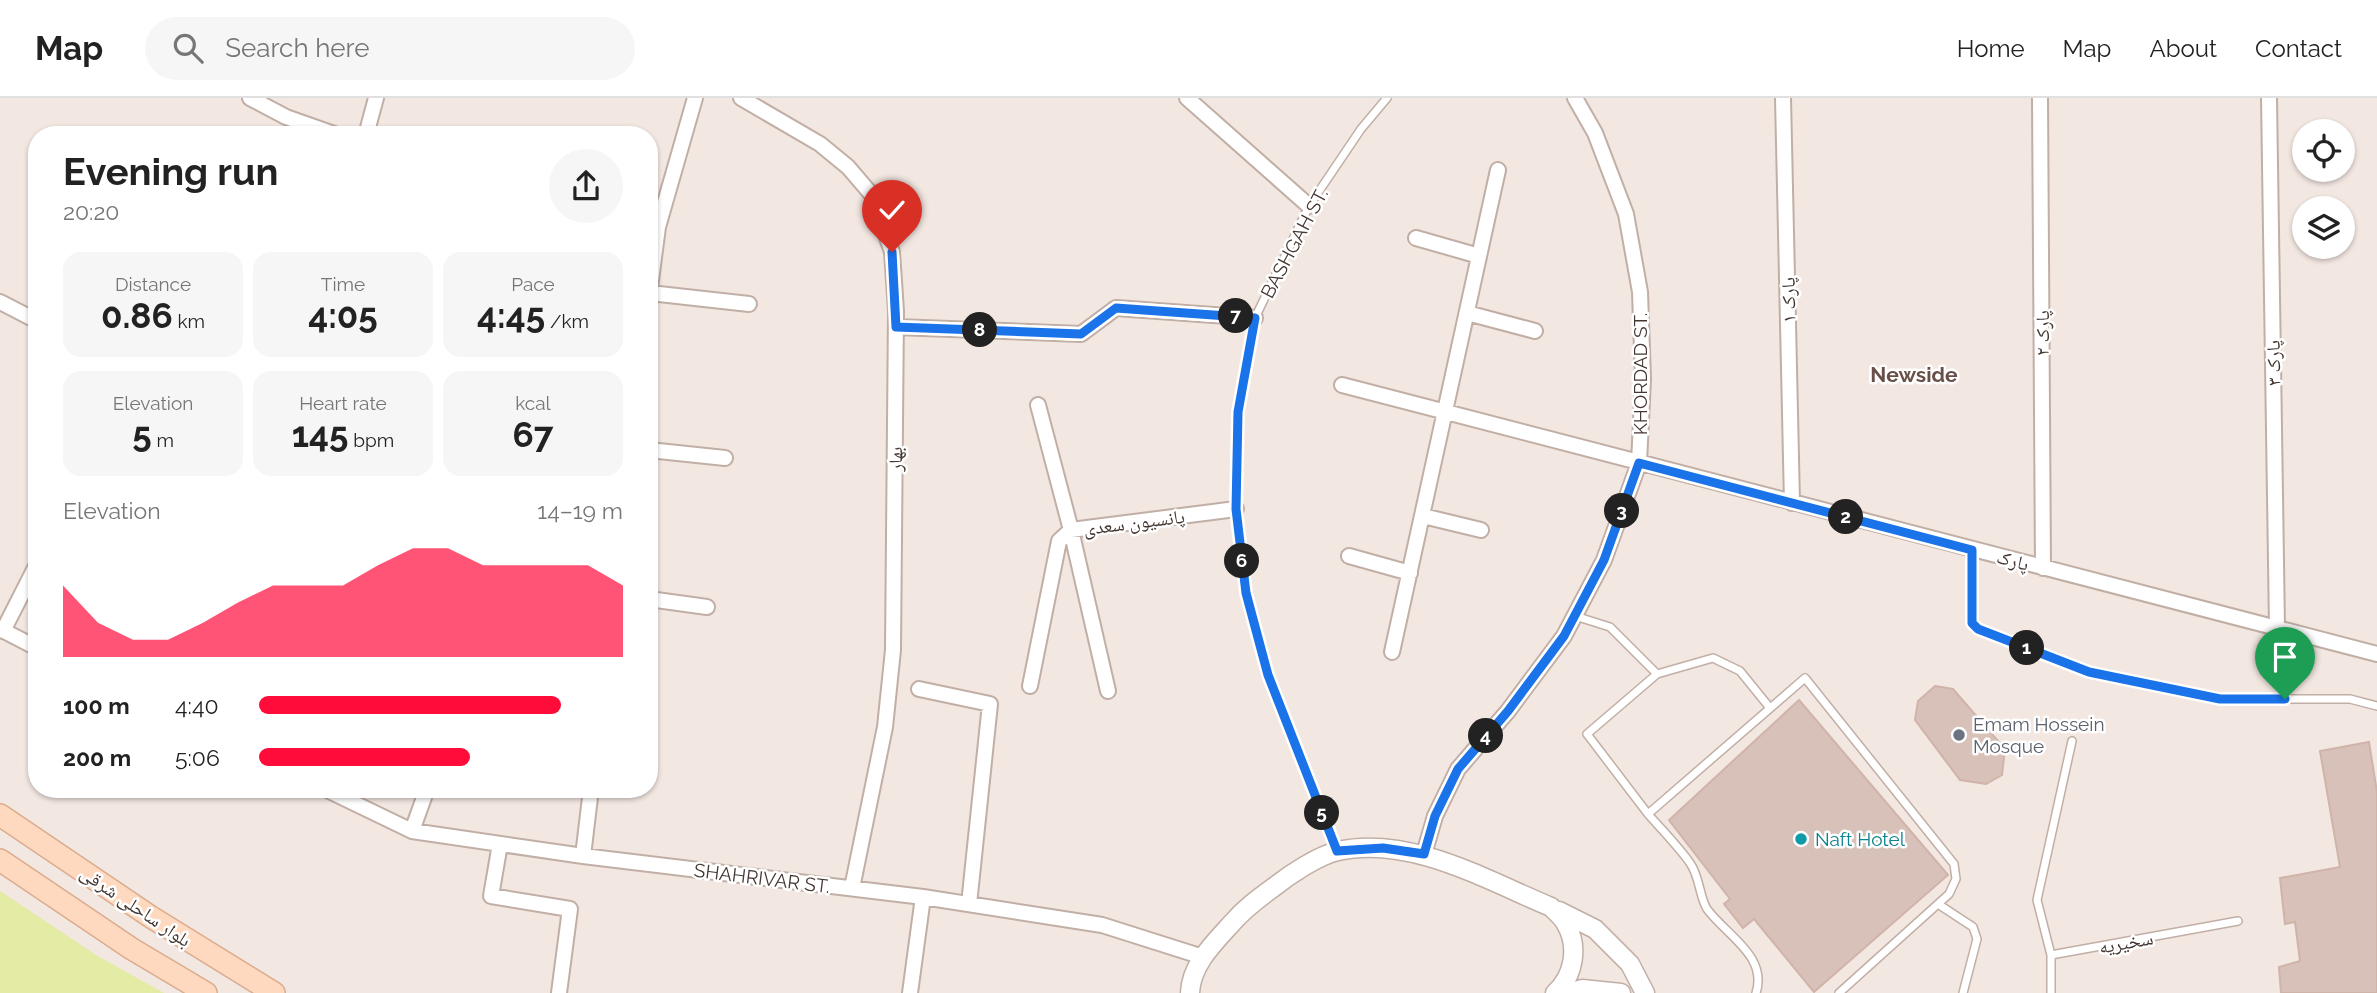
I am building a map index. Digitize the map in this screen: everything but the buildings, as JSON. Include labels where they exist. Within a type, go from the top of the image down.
[{"type":"main road","name":"بلوار ساحلی شرقی","points":[[0,815],[151,917],[274,993]]},
{"type":"main road","name":"بلوار ساحلی شرقی","points":[[0,860],[132,948],[206,993]]},
{"type":"street","points":[[250,98],[286,117],[312,126]]},
{"type":"street","points":[[368,126],[376,98]]},
{"type":"street","points":[[658,212],[695,98]]},
{"type":"street","name":"بهار","points":[[741,98],[820,144],[848,167],[872,195],[892,252],[896,327],[892,650],[885,727],[852,888]]},
{"type":"street","points":[[1187,98],[1309,206]]},
{"type":"street","name":"KHORDAD ST.","points":[[1424,854],[1435,816],[1458,769],[1508,711],[1564,636],[1604,560],[1639,463],[1643,379],[1640,292],[1626,214],[1595,133],[1575,98]]},
{"type":"street","name":"پارک ۱","points":[[1783,98],[1792,503]]},
{"type":"street","name":"پارک ۲","points":[[2040,98],[2043,568]]},
{"type":"street","name":"پارک ۳","points":[[2269,98],[2277,628]]},
{"type":"street","points":[[1392,652],[1498,170]]},
{"type":"street","points":[[1416,239],[1479,256]]},
{"type":"street","points":[[658,295],[749,304]]},
{"type":"street","points":[[0,302],[28,316]]},
{"type":"street","points":[[896,327],[1081,334],[1116,308],[1255,318]]},
{"type":"street","points":[[1467,313],[1535,331]]},
{"type":"street","name":"پارک","points":[[1342,385],[2377,654]]},
{"type":"street","points":[[1038,405],[1071,530],[1108,691]]},
{"type":"street","points":[[658,451],[725,458]]},
{"type":"street","name":"پانسیون سعدی","points":[[1030,686],[1059,541],[1071,530],[1236,509]]},
{"type":"street","points":[[1423,516],[1481,530]]},
{"type":"street","points":[[1349,556],[1410,573]]},
{"type":"street","points":[[28,581],[2,630],[28,643]]},
{"type":"street","points":[[658,600],[707,607]]},
{"type":"street","points":[[919,689],[990,704],[969,904]]},
{"type":"street","name":"SHAHRIVAR ST.","points":[[344,798],[412,831],[583,856],[923,897],[1102,925],[1203,957]]},
{"type":"street","points":[[412,831],[424,798]]},
{"type":"street","points":[[583,856],[590,798]]},
{"type":"street","points":[[500,844],[491,896],[570,909],[559,993]]},
{"type":"street","points":[[1190,993],[1191,984],[1203,957],[1243,911],[1292,873],[1337,851],[1383,848],[1424,854],[1551,907],[1595,929],[1630,964],[1645,993]]},
{"type":"street","points":[[910,993],[923,897]]},
{"type":"street","points":[[1551,907],[1566,923],[1574,944],[1573,966],[1563,986],[1555,993]]},
{"type":"street","points":[[1570,993],[1582,989],[1621,993]]},
{"type":"lane","name":"BASHGAH ST.","points":[[1337,851],[1268,675],[1246,593],[1236,509],[1238,412],[1255,318],[1309,206],[1361,129],[1388,98]]},
{"type":"lane","points":[[1972,550],[1972,623],[1978,629],[2076,667],[2220,699],[2350,699],[2377,706]]},
{"type":"lane","points":[[1574,616],[1610,627],[1657,674]]},
{"type":"lane","points":[[1756,993],[1760,982],[1753,958],[1706,907],[1691,864],[1648,814],[1587,734],[1657,674],[1713,658],[1740,671],[1770,708]]},
{"type":"lane","points":[[1648,814],[1805,678],[1954,864],[1956,879],[1949,894],[1839,993]]},
{"type":"lane","points":[[2051,993],[2051,955],[2037,900],[2072,741]]},
{"type":"lane","points":[[1938,904],[1973,927],[1977,939],[1963,993]]},
{"type":"lane","name":"سخیریه","points":[[2051,955],[2238,921]]},
{"type":"green space","points":[[0,891],[96,955],[164,993],[0,993]]},
{"type":"place","name":"Emam Hossein Mosque","points":[[1959,735]]},
{"type":"place","name":"Naft Hotel","points":[[1801,839]]},
{"type":"district","name":"Newside","points":[[1914,374]]},
{"type":"route","points":[[892,252],[896,327],[1081,334],[1116,308],[1255,318],[1238,412],[1236,509],[1246,593],[1268,675],[1337,851],[1383,848],[1424,854],[1435,816],[1458,769],[1508,711],[1564,636],[1604,560],[1639,463],[1972,550],[1972,623],[1978,629],[2089,672],[2220,699],[2285,699]]}]
